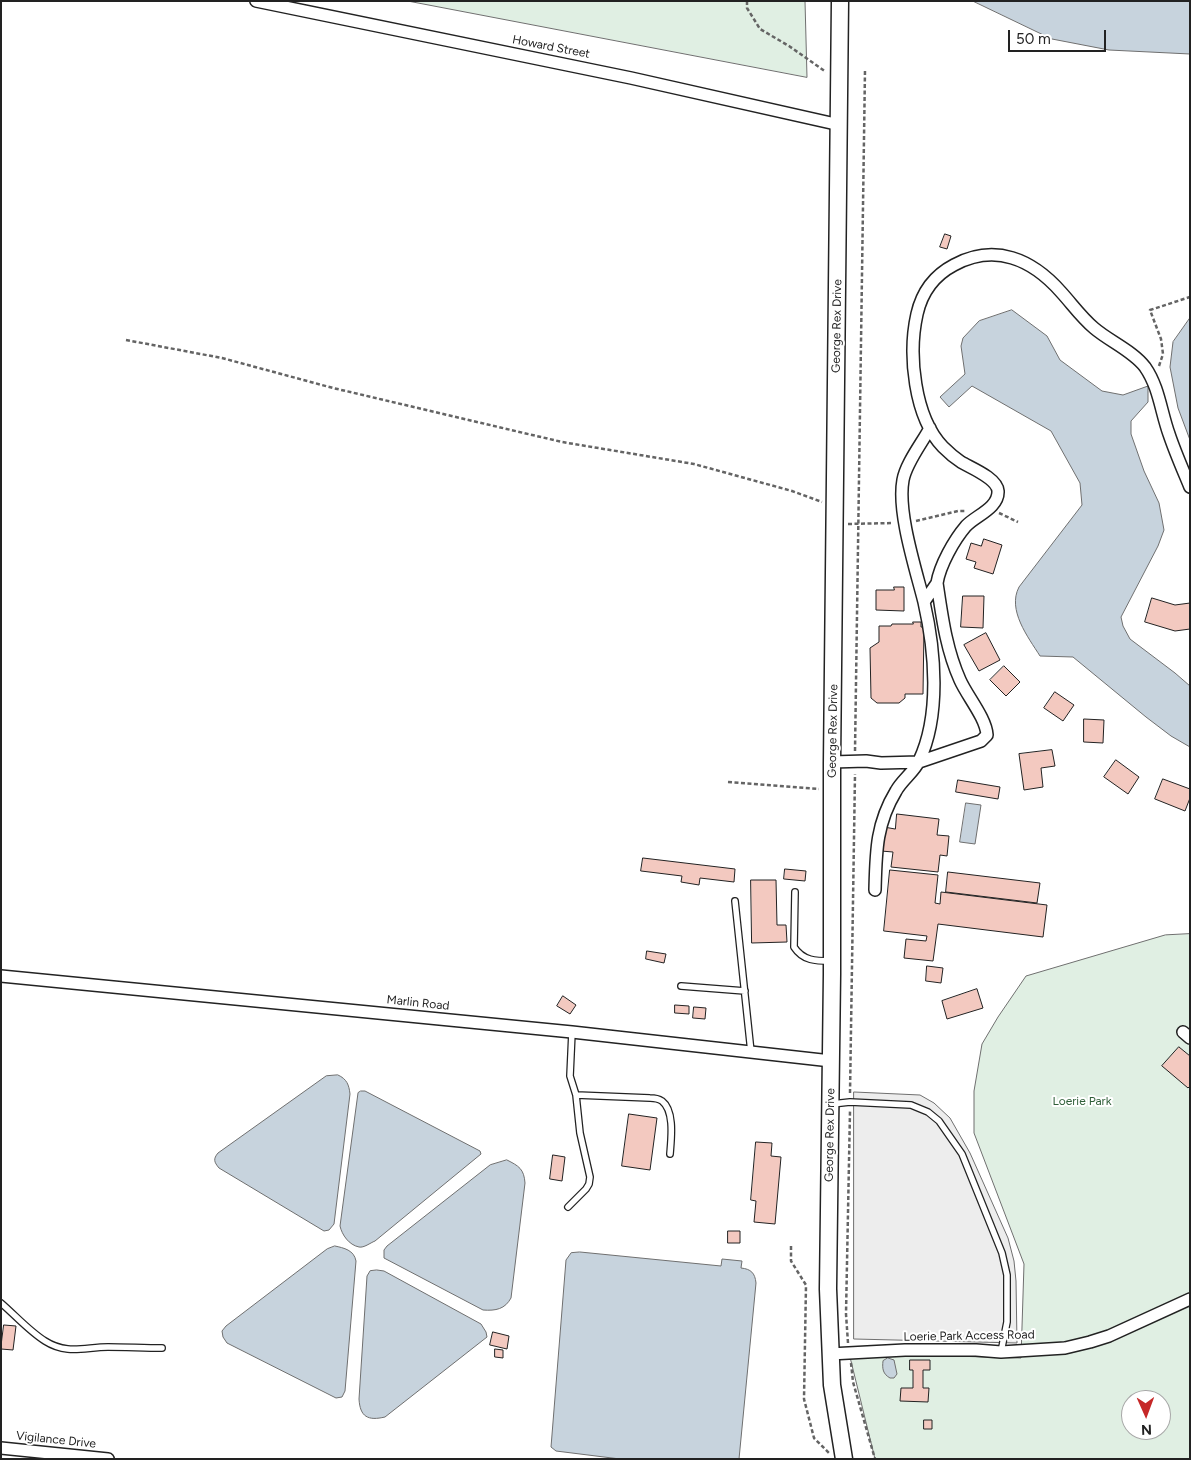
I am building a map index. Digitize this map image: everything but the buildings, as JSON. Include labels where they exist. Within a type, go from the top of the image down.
[{"type":"street","name":"Howard Street","points":[[256,1],[631,78],[840,124]]},
{"type":"street","name":"George Rex Drive","points":[[839,1457],[830,1354],[828,1281],[840,1]]},
{"type":"street","points":[[832,762],[919,762],[981,741],[987,735],[983,722],[960,680],[950,655],[937,583],[939,571],[958,538],[966,527],[987,510],[998,496],[997,486],[984,475],[959,461],[942,446],[930,428],[918,397],[914,372],[913,337],[920,303],[928,285],[943,270],[965,259],[990,254],[1013,257],[1046,276],[1094,328],[1134,356],[1144,366],[1155,385],[1169,434],[1190,487]]},
{"type":"street","points":[[875,890],[876,845],[879,827],[885,810],[897,788],[919,762],[926,741],[932,711],[935,668],[924,602],[905,522],[902,496],[903,478],[930,428]]},
{"type":"street","points":[[924,602],[937,583]]},
{"type":"street","name":"Marlin Road","points":[[1,976],[572,1032],[831,1061]]},
{"type":"street","name":"Loerie Park Access Road","points":[[830,1354],[913,1350],[1001,1352],[1065,1348],[1110,1336],[1190,1299]]},
{"type":"street","name":"Vigilance Drive","points":[[1,1448],[108,1459]]},
{"type":"lane","points":[[794,892],[794,946],[798,953],[809,960],[832,961]]},
{"type":"lane","points":[[735,901],[751,1052]]},
{"type":"lane","points":[[681,986],[745,991]]},
{"type":"lane","points":[[568,1207],[586,1189],[590,1177],[580,1134],[576,1095],[570,1076],[572,1032]]},
{"type":"lane","points":[[576,1095],[650,1098],[661,1101],[671,1120],[670,1154]]},
{"type":"lane","points":[[830,1105],[850,1102],[911,1105],[928,1112],[945,1129],[962,1154],[1002,1253],[1007,1275],[1008,1293],[1007,1322],[1001,1352]]},
{"type":"lane","points":[[1,1303],[44,1340],[57,1347],[80,1350],[107,1347],[162,1348]]},
{"type":"path","points":[[747,1],[748,8],[760,29],[790,46],[821,70],[840,80]]},
{"type":"path","points":[[1155,385],[1163,354],[1161,339],[1150,310],[1190,298]]},
{"type":"path","points":[[126,340],[222,358],[351,392],[562,442],[694,464],[792,491],[835,506]]},
{"type":"path","points":[[834,524],[905,522],[929,519],[958,511],[987,510],[999,513],[1018,522]]},
{"type":"path","points":[[728,782],[832,790]]},
{"type":"path","points":[[791,1246],[791,1261],[806,1284],[804,1399],[814,1438],[839,1457]]},
{"type":"green space","points":[[408,1],[805,1],[807,77]]},
{"type":"green space","name":"Loerie Park","points":[[1190,934],[1190,1459],[875,1459],[849,1353],[1021,1358],[1024,1264],[974,1133],[974,1091],[982,1044],[1026,976],[1165,935]]},
{"type":"shaded area","points":[[973,1],[1190,1],[1190,54],[1109,50],[1052,39]]},
{"type":"shaded area","points":[[1012,310],[1047,336],[1060,360],[1102,391],[1123,395],[1148,386],[1148,402],[1131,421],[1131,434],[1144,471],[1159,503],[1164,530],[1158,546],[1121,617],[1123,626],[1130,639],[1190,686],[1190,747],[1171,736],[1146,717],[1073,657],[1040,656],[1020,623],[1016,605],[1019,587],[1082,505],[1080,483],[1051,431],[972,386],[949,407],[940,397],[965,374],[961,346],[963,338],[979,321]]},
{"type":"shaded area","points":[[1190,318],[1190,440],[1178,408],[1170,367],[1173,342]]},
{"type":"shaded area","points":[[966,803],[981,805],[975,844],[960,842]]},
{"type":"shaded area","points":[[338,1075],[344,1078],[350,1094],[334,1224],[329,1230],[324,1231],[219,1168],[215,1162],[215,1157],[326,1076]]},
{"type":"shaded area","points":[[365,1091],[480,1151],[481,1154],[375,1241],[361,1247],[349,1242],[342,1233],[340,1226],[358,1093]]},
{"type":"shaded area","points":[[854,1092],[920,1095],[934,1103],[950,1118],[970,1153],[1008,1238],[1014,1261],[1016,1281],[1017,1343],[854,1339]]},
{"type":"shaded area","points":[[507,1160],[520,1168],[525,1183],[511,1298],[506,1305],[496,1310],[483,1310],[384,1258],[384,1250],[387,1246],[490,1165]]},
{"type":"shaded area","points":[[335,1246],[351,1252],[356,1261],[345,1391],[342,1397],[336,1398],[227,1343],[222,1331],[327,1249]]},
{"type":"shaded area","points":[[580,1252],[721,1266],[722,1259],[742,1261],[741,1268],[747,1269],[753,1274],[756,1283],[739,1459],[620,1459],[556,1451],[551,1447],[566,1260],[571,1253]]},
{"type":"shaded area","points":[[370,1271],[384,1271],[481,1324],[487,1337],[385,1417],[370,1418],[363,1414],[359,1399],[367,1276]]},
{"type":"shaded area","points":[[888,1358],[894,1360],[897,1374],[894,1378],[890,1378],[884,1371],[883,1361]]}]
